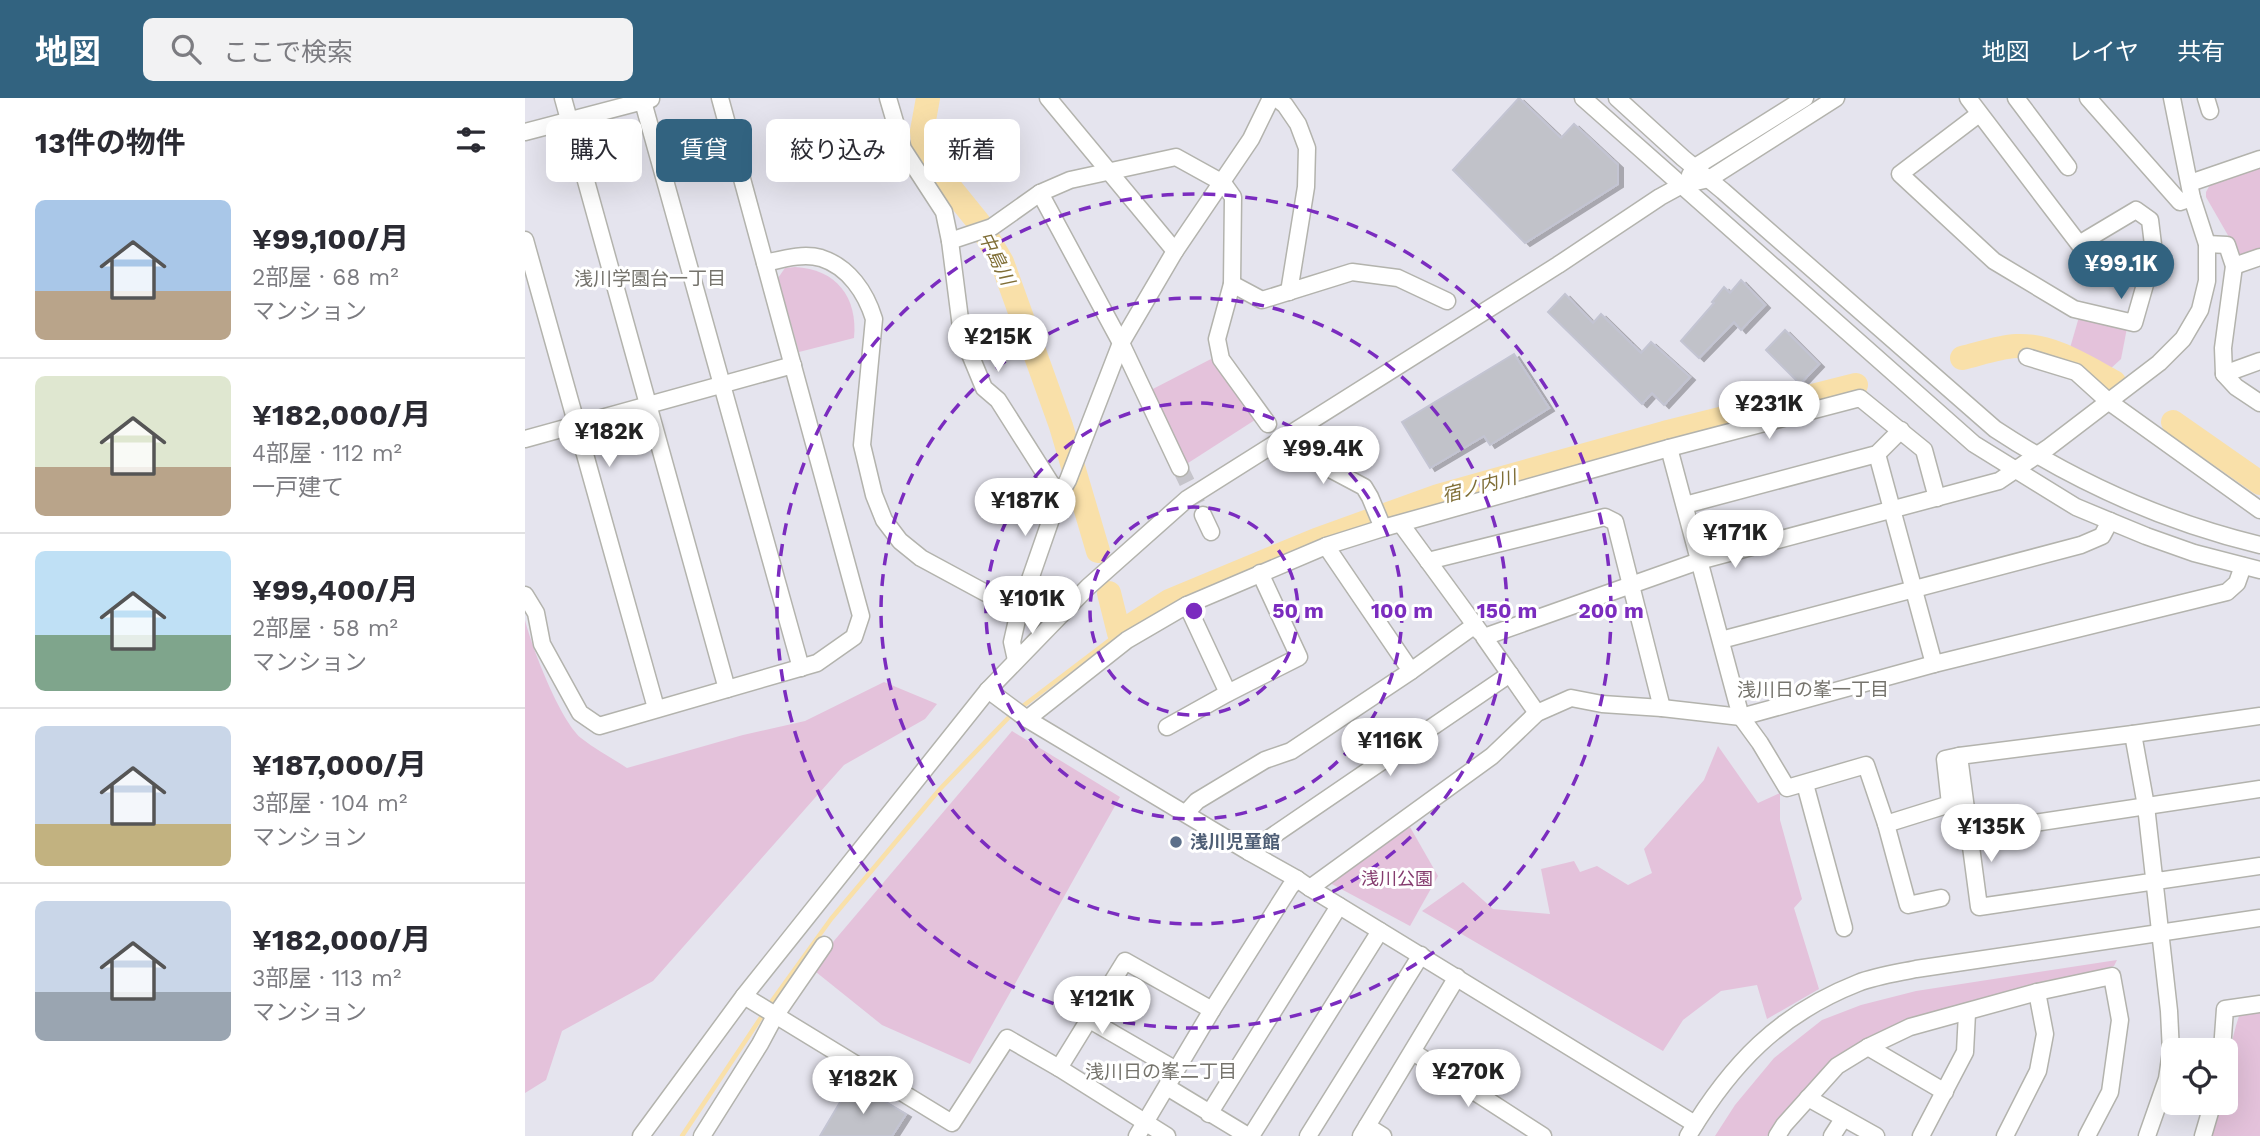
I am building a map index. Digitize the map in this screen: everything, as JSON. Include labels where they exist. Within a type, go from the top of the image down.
[{"type":"street","points":[[563,98],[569,119]]},
{"type":"street","points":[[525,595],[536,614],[542,644],[580,713],[599,726],[817,663],[854,637],[861,616],[720,98]]},
{"type":"street","points":[[888,98],[902,149],[944,212],[962,335],[984,388],[998,400],[1059,496]]},
{"type":"street","points":[[1048,98],[1175,251]]},
{"type":"street","points":[[1016,660],[1011,642],[1019,611],[1059,496],[1068,480],[1121,343],[1175,251],[1251,139],[1273,98],[1285,105],[1298,124],[1307,148],[1306,187],[1289,292]]},
{"type":"street","points":[[1583,98],[1973,444],[2076,507],[2110,522],[2194,553],[2260,570]]},
{"type":"street","points":[[1618,98],[1682,158],[1994,429],[2035,456],[2153,513],[2260,545]]},
{"type":"street","points":[[1682,185],[1695,167],[1805,98]]},
{"type":"street","points":[[641,1136],[744,996],[988,690],[1088,587],[1187,499],[1547,272],[1660,197],[1682,185],[1709,179],[1836,98]]},
{"type":"street","points":[[1968,98],[2079,244],[2136,210],[2150,220],[2154,253],[2134,324],[2074,309],[1994,261],[1900,174],[1979,114]]},
{"type":"street","points":[[2016,98],[2068,167]]},
{"type":"street","points":[[2088,98],[2180,202],[2191,191],[2260,159]]},
{"type":"street","points":[[1186,813],[1197,801],[1265,760],[1291,751],[1411,671],[1479,631],[1632,585],[1699,561],[1999,481],[2049,447],[2159,363],[2183,339],[2200,310],[2207,281],[2207,244],[2191,191],[2172,98]]},
{"type":"street","points":[[573,119],[646,99],[721,384],[801,668]]},
{"type":"street","points":[[525,132],[546,126]]},
{"type":"street","points":[[950,241],[984,230],[1040,193],[1070,180],[1107,171],[1176,157],[1223,183],[1233,197],[1232,284],[1217,339],[1221,359],[1268,424]]},
{"type":"street","points":[[586,182],[727,690]]},
{"type":"street","points":[[1040,193],[1121,343],[1180,468]]},
{"type":"street","points":[[525,240],[656,708]]},
{"type":"street","points":[[2207,244],[2227,245],[2234,266],[2224,348],[2224,374],[2260,403]]},
{"type":"street","points":[[765,263],[796,257],[821,258],[841,269],[857,284],[868,301],[874,319],[862,445],[874,495],[884,520],[900,541],[921,558],[1019,611]]},
{"type":"street","points":[[2234,266],[2260,257]]},
{"type":"street","points":[[1232,284],[1262,300],[1352,272],[1398,278],[1447,300]]},
{"type":"street","points":[[2028,358],[2076,372],[2108,401],[2260,510]]},
{"type":"street","points":[[2224,374],[2260,361]]},
{"type":"street","points":[[525,439],[793,365]]},
{"type":"street","points":[[1020,714],[1127,640],[1187,605],[1381,525],[1401,524],[1669,448],[1860,398],[1924,450],[1937,498]]},
{"type":"street","points":[[1685,505],[1877,454],[1901,430]]},
{"type":"street","points":[[1669,448],[1741,717],[1761,743],[1787,788],[1866,765],[1886,824],[1902,907],[1941,898]]},
{"type":"street","points":[[1298,452],[1364,487],[1381,525]]},
{"type":"street","points":[[1877,454],[1934,664]]},
{"type":"street","points":[[1203,515],[1211,532]]},
{"type":"street","points":[[1428,561],[1605,517],[1615,522],[1663,708]]},
{"type":"street","points":[[1721,640],[2081,545],[2102,536],[2110,522]]},
{"type":"street","points":[[1401,524],[1537,713]]},
{"type":"street","points":[[1326,546],[1411,671]]},
{"type":"street","points":[[1142,1129],[1175,1070],[1290,887],[1303,883],[1492,756],[1537,713],[1571,698],[1602,704],[1741,717],[1934,664],[2227,592],[2237,583],[2243,566]]},
{"type":"street","points":[[1167,727],[1299,657],[1260,573]]},
{"type":"street","points":[[1187,605],[1227,693]]},
{"type":"street","points":[[1249,852],[1510,674]]},
{"type":"street","points":[[988,690],[1020,714],[1457,977],[1692,1130],[1729,1075],[1769,1034],[1816,1002],[1861,982],[1916,969],[2260,918]]},
{"type":"street","points":[[1886,824],[1950,804],[1945,759],[2260,716]]},
{"type":"street","points":[[2133,734],[2146,806],[2169,1011],[2171,1052],[2167,1079],[2147,1136]]},
{"type":"street","points":[[1959,756],[1979,907],[2260,866]]},
{"type":"street","points":[[1805,784],[1844,928]]},
{"type":"street","points":[[1969,833],[2260,789]]},
{"type":"street","points":[[1209,1114],[1339,906]]},
{"type":"street","points":[[1167,1087],[1249,1136],[1380,931]]},
{"type":"street","points":[[702,1136],[760,1044],[768,1012],[824,945]]},
{"type":"street","points":[[1308,1136],[1421,955]]},
{"type":"street","points":[[1059,1068],[1125,961],[1212,1010]]},
{"type":"street","points":[[1777,1136],[1837,1066],[1868,1047],[1910,1027],[2037,992],[2112,976],[2120,1020],[2110,1091],[2087,1136]]},
{"type":"street","points":[[1383,1136],[1364,1131],[1457,977]]},
{"type":"street","points":[[2005,1136],[2038,1071],[2045,1034],[2037,992]]},
{"type":"street","points":[[744,996],[952,1123],[1007,1038],[1059,1068],[1142,1129],[1167,1136]]},
{"type":"street","points":[[2223,1038],[2225,1009],[2260,1004]]},
{"type":"street","points":[[1921,1136],[1965,1052],[1967,1013]]},
{"type":"street","points":[[1090,1020],[1175,1070]]},
{"type":"street","points":[[1868,1047],[1945,1092]]},
{"type":"street","points":[[1413,1052],[1543,1136]]},
{"type":"street","points":[[1808,1098],[1876,1136]]},
{"type":"street","points":[[2203,1136],[2209,1115]]},
{"type":"street","points":[[1832,1136],[1843,1119]]},
{"type":"green space","points":[[2260,165],[2260,251],[2241,258],[2206,197],[2206,192],[2211,183]]},
{"type":"green space","points":[[795,267],[822,273],[841,288],[852,310],[854,338],[799,352],[778,278],[785,268]]},
{"type":"green space","points":[[2079,317],[2127,328],[2121,359],[2109,370],[2070,348]]},
{"type":"green space","points":[[1211,359],[1258,418],[1185,465],[1149,391]]},
{"type":"green space","points":[[525,620],[548,683],[564,716],[581,738],[627,768],[743,735],[805,721],[884,682],[937,704],[925,719],[844,765],[653,981],[562,1031],[546,1080],[525,1093]]},
{"type":"green space","points":[[1012,731],[1120,797],[970,1064],[882,1025],[811,968]]},
{"type":"green space","points":[[1718,746],[1758,803],[1780,793],[1780,820],[1802,899],[1794,908],[1819,989],[1767,1019],[1757,985],[1721,991],[1683,1020],[1663,1051],[1422,911],[1463,882],[1493,909],[1550,914],[1541,869],[1574,861],[1580,872],[1597,866],[1628,885],[1652,873],[1644,849],[1704,780]]},
{"type":"green space","name":"浅川公園","points":[[1410,827],[1438,876],[1410,926],[1330,883]]},
{"type":"green space","points":[[2117,960],[2114,966],[1912,1018],[1876,1034],[1824,1069],[1777,1121],[1767,1136],[1715,1136],[1735,1105],[1774,1058],[1822,1020],[1861,1005],[1916,991]]},
{"type":"green space","points":[[2260,1010],[2260,1136],[2208,1136],[2214,1115],[2238,1115],[2238,1038],[2233,1038],[2240,1013]]},
{"type":"building","points":[[1519,98],[1561,138],[1574,124],[1618,165],[1618,184],[1525,243],[1453,170]]},
{"type":"building","points":[[1741,280],[1765,305],[1741,330],[1734,322],[1699,358],[1681,341],[1714,303],[1712,302],[1724,287],[1730,293]]},
{"type":"building","points":[[1565,294],[1593,323],[1601,314],[1641,353],[1651,342],[1690,377],[1664,405],[1652,393],[1642,404],[1548,312]]},
{"type":"building","points":[[1785,330],[1819,364],[1800,384],[1766,350]]},
{"type":"building","points":[[1514,354],[1549,408],[1490,445],[1484,436],[1430,468],[1402,422]]},
{"type":"building","points":[[852,1082],[906,1114],[892,1136],[820,1136]]},
{"type":"waterway","name":"中島川","points":[[928,98],[922,131],[924,155],[979,223],[1002,262],[1061,426],[1098,551]]},
{"type":"waterway","name":"宿ノ内川","points":[[1962,358],[2002,348],[2029,346],[2067,357],[2114,382]]},
{"type":"waterway","name":"宿ノ内川","points":[[1109,593],[1119,633],[1169,601],[1316,540],[1438,496],[1664,433],[1856,385]]},
{"type":"waterway","name":"宿ノ内川","points":[[2173,422],[2260,483]]},
{"type":"waterway","points":[[1019,709],[1119,633]]},
{"type":"waterway","points":[[769,1005],[831,919],[940,789],[1012,714]]},
{"type":"waterway","points":[[682,1136],[764,1013]]},
{"type":"tunnel","points":[[1180,468],[1203,515]]},
{"type":"place","name":"浅川児童館","points":[[1176,842]]},
{"type":"district","name":"浅川学園台一丁目","points":[[650,278]]},
{"type":"district","name":"浅川日の峯一丁目","points":[[1813,689]]},
{"type":"district","name":"浅川日の峯二丁目","points":[[1161,1071]]}]
